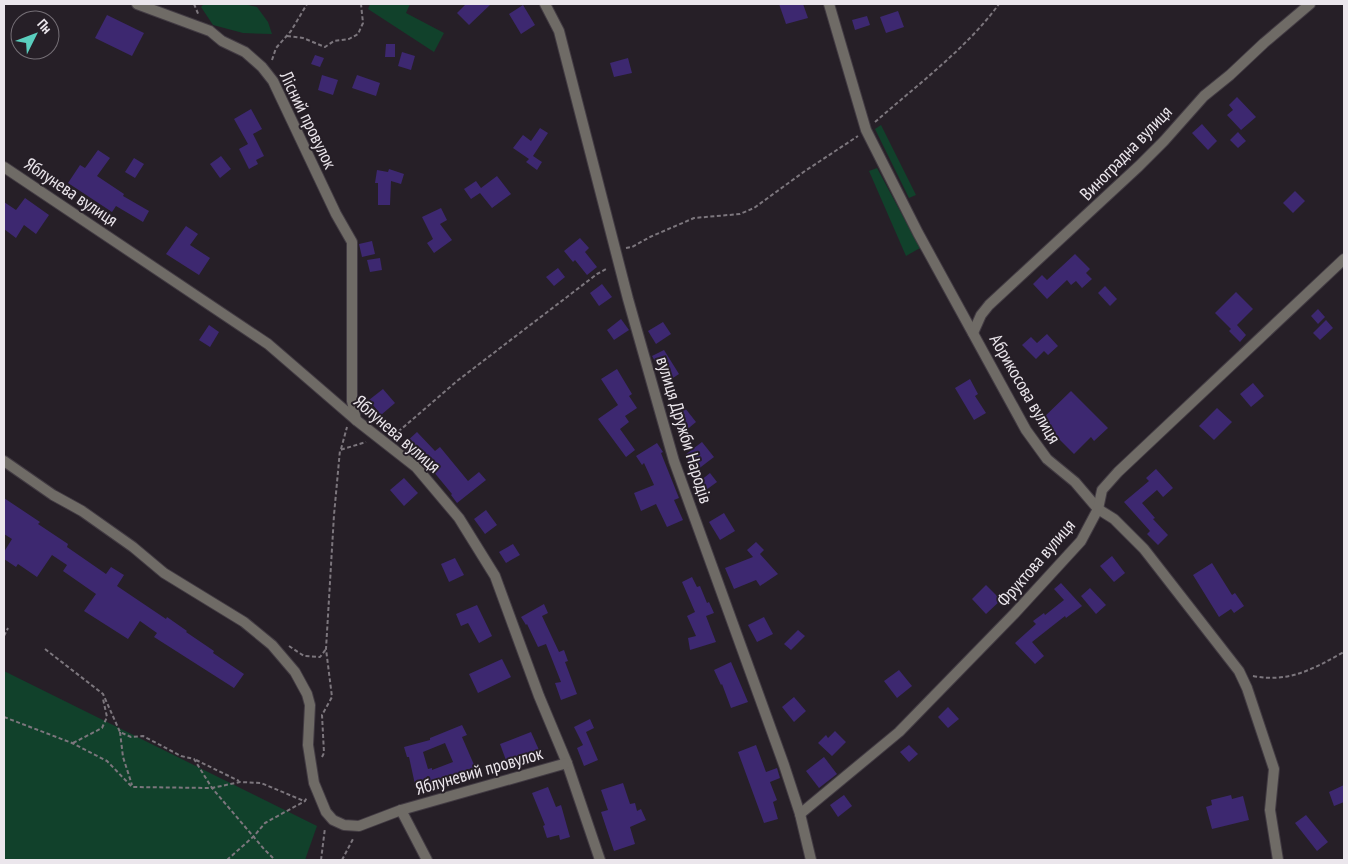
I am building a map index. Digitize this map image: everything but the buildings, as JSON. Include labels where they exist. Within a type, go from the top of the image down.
[{"type":"street","name":"Лісний провулок","points":[[137,4],[210,31],[222,41],[245,52],[262,67],[273,81],[336,214],[352,242],[352,401],[354,418]]},
{"type":"street","name":"вулиця Дружби Народів","points":[[545,4],[559,31],[619,262],[674,461],[784,765],[800,814],[811,860]]},
{"type":"street","name":"Абрикосова вулиця","points":[[829,4],[866,130],[918,233],[1026,430],[1047,459],[1075,482],[1098,510],[1114,519],[1144,549],[1239,671],[1256,713],[1274,769],[1270,810],[1278,860]]},
{"type":"street","name":"Виноградна вулиця","points":[[973,333],[989,305],[1139,166],[1204,96],[1310,4]]},
{"type":"street","name":"Яблунева вулиця","points":[[4,167],[268,344],[354,418],[416,467],[447,503],[459,518],[495,576],[539,696],[567,763],[600,860]]},
{"type":"street","name":"Фруктова вулиця","points":[[800,814],[898,732],[1014,614],[1081,542],[1098,510],[1102,490],[1118,472],[1344,259]]},
{"type":"street","points":[[4,460],[53,495],[82,511],[133,547],[164,573],[244,622],[272,645],[295,672],[307,694],[310,704],[308,745],[314,783],[326,812],[333,820],[344,825],[359,826]]},
{"type":"street","name":"Яблуневий провулок","points":[[359,826],[401,810],[567,763]]},
{"type":"street","points":[[401,810],[428,860]]},
{"type":"path","points":[[273,81],[272,58],[276,48],[296,24],[307,4]]},
{"type":"path","points":[[287,36],[303,38],[325,47],[334,41],[349,39],[358,34],[363,23],[361,4]]},
{"type":"path","points":[[616,250],[632,248],[650,237],[694,218],[740,214],[754,208],[866,130],[977,30],[999,4]]},
{"type":"path","points":[[340,450],[399,431],[457,381],[597,274],[619,262]]},
{"type":"path","points":[[321,760],[324,753],[322,715],[332,697],[326,649],[340,450],[354,418]]},
{"type":"path","points":[[4,636],[8,628]]},
{"type":"path","points":[[272,645],[289,646],[304,656],[320,657],[326,649]]},
{"type":"path","points":[[45,649],[103,694],[120,732],[123,757],[132,787]]},
{"type":"path","points":[[1239,671],[1265,678],[1287,678],[1311,670],[1344,652]]},
{"type":"path","points":[[72,743],[102,728],[107,717],[103,694]]},
{"type":"path","points":[[4,717],[72,743],[107,761],[132,787],[212,788],[240,782],[261,783],[311,802]]},
{"type":"path","points":[[120,732],[131,737],[143,736],[181,756],[194,759],[240,782]]},
{"type":"path","points":[[194,759],[212,788],[275,860]]},
{"type":"path","points":[[228,860],[265,823],[305,801],[314,783]]},
{"type":"path","points":[[321,860],[326,812]]},
{"type":"path","points":[[342,860],[359,826]]},
{"type":"green space","points":[[204,4],[243,4],[257,7],[268,22],[272,34],[243,33],[213,25],[201,7]]},
{"type":"green space","points":[[370,4],[410,4],[406,13],[444,33],[434,52],[368,9]]},
{"type":"green space","points":[[881,125],[916,195],[909,198],[875,129]]},
{"type":"green space","points":[[877,168],[920,248],[906,256],[869,171]]},
{"type":"green space","points":[[4,671],[317,826],[305,860],[4,860]]}]
